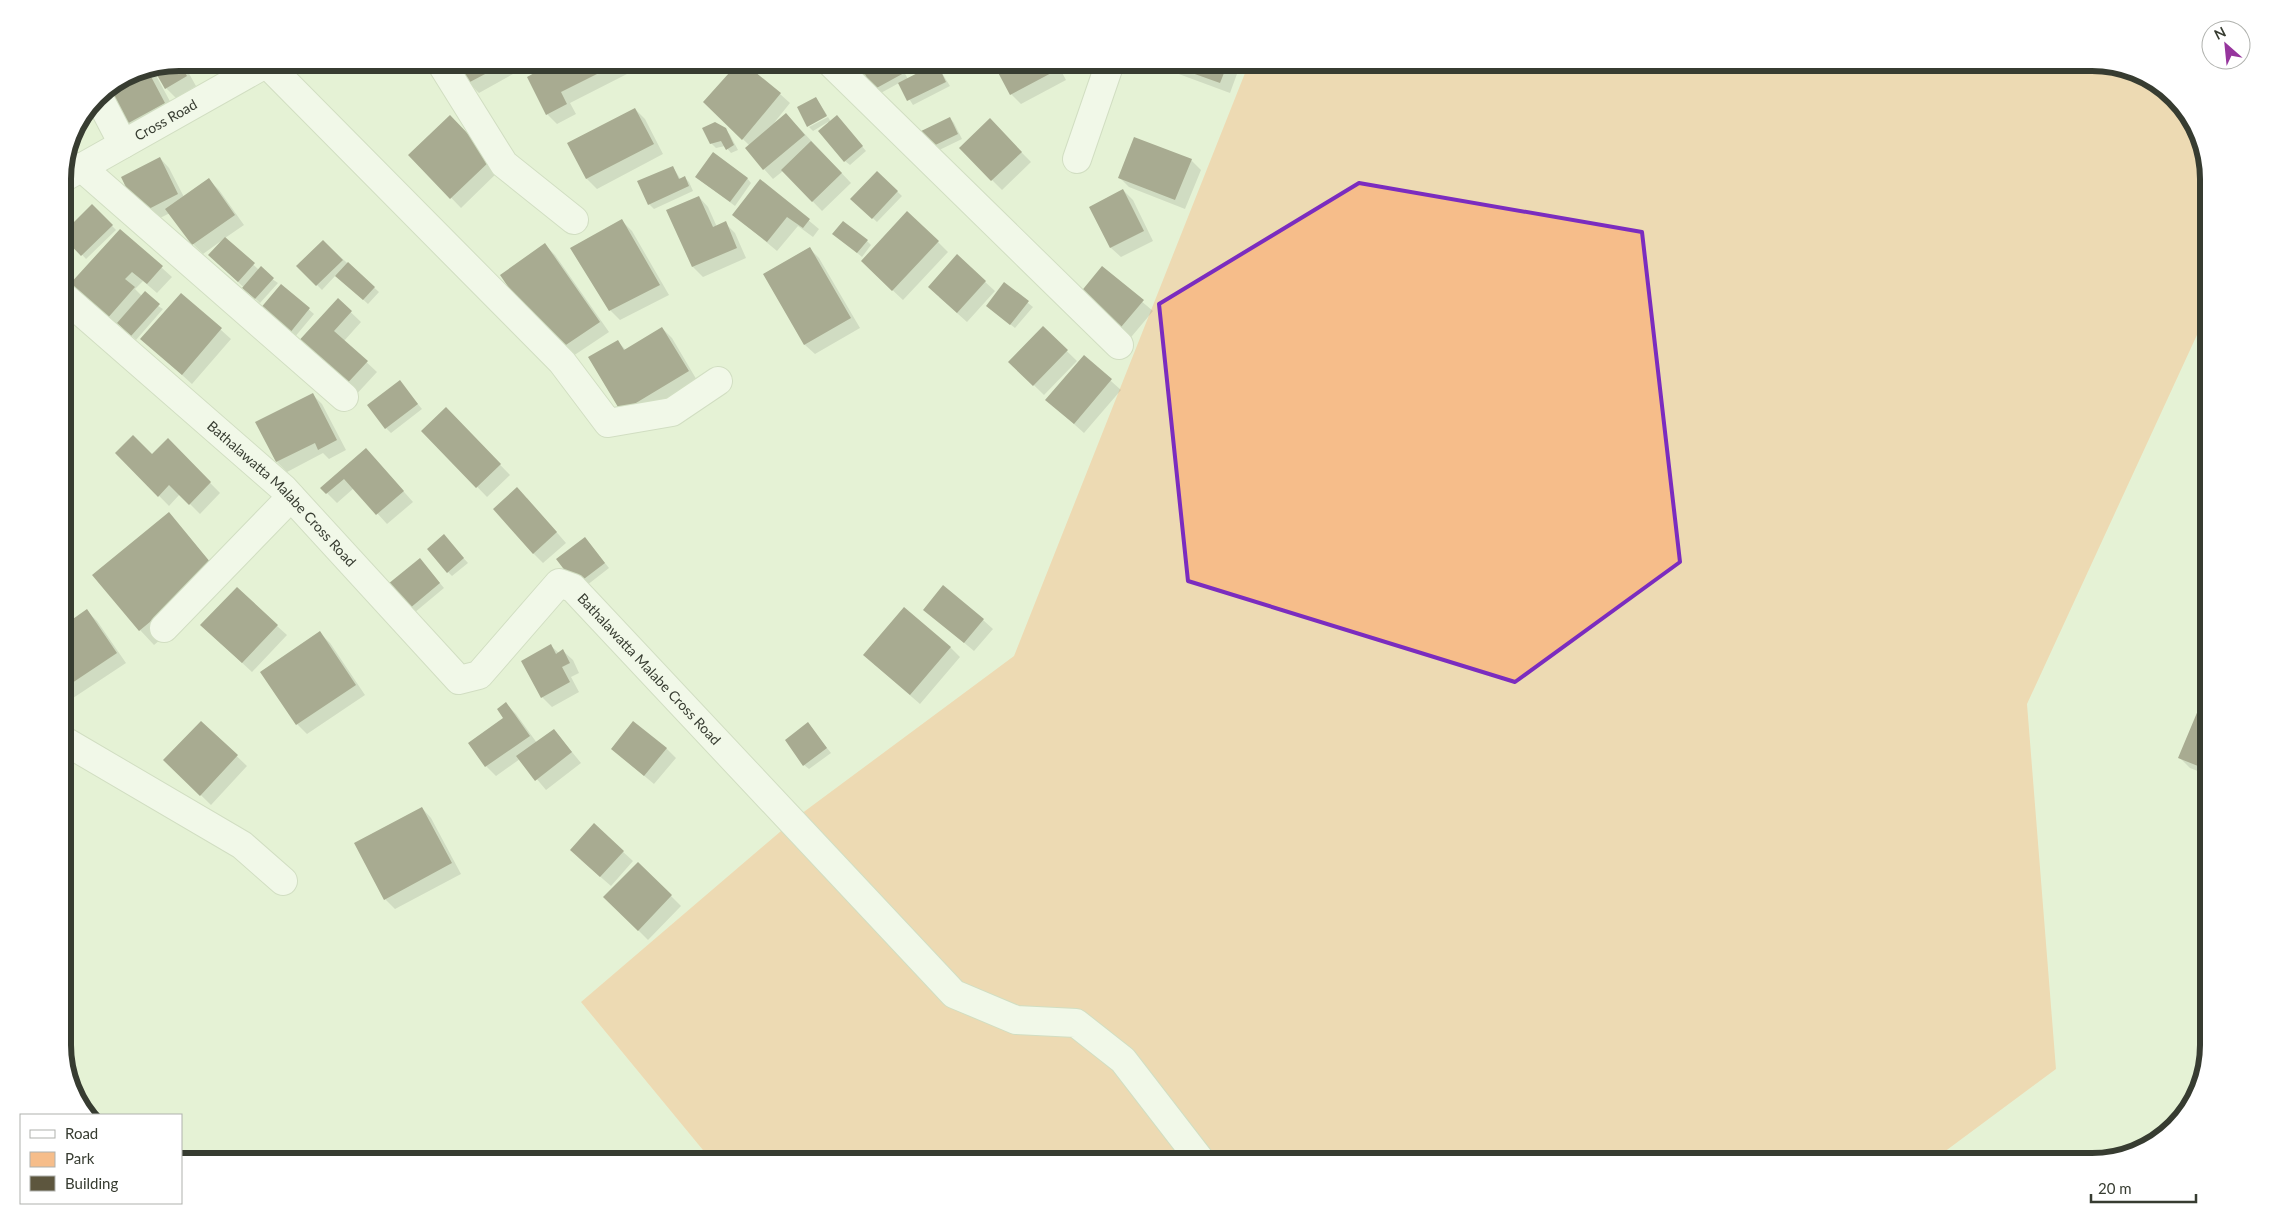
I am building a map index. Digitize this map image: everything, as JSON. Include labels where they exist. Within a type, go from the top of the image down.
[{"type":"street","name":"Cross Road","points":[[72,173],[252,71]]},
{"type":"street","points":[[274,71],[562,362],[608,423],[672,412],[718,381]]},
{"type":"street","points":[[447,71],[504,164],[574,220]]},
{"type":"street","points":[[840,71],[1118,345]]},
{"type":"street","points":[[1077,160],[1107,71]]},
{"type":"street","points":[[102,104],[123,144]]},
{"type":"street","points":[[72,173],[344,397]]},
{"type":"street","name":"Bathalawatta Malabe Cross Road","points":[[71,303],[290,497],[458,680],[478,675],[559,584],[573,588],[954,994],[1016,1020],[1076,1023],[1123,1060],[1194,1153]]},
{"type":"street","points":[[164,628],[290,497]]},
{"type":"street","points":[[71,745],[242,845],[283,881]]},
{"type":"highlighted area","points":[[1359,183],[1642,232],[1680,562],[1515,682],[1188,581],[1159,304]]},
{"type":"green space","points":[[1246,71],[2099,71],[2126,77],[2152,89],[2173,108],[2189,132],[2198,158],[2200,172],[2200,328],[2027,704],[2056,1069],[1943,1153],[705,1153],[581,1002],[801,814],[1014,656]]},
{"type":"building","points":[[184,71],[187,76],[165,89],[156,74]]},
{"type":"building","points":[[461,71],[491,71],[468,83]]},
{"type":"building","points":[[603,71],[561,92],[567,104],[546,115],[527,77],[536,72]]},
{"type":"building","points":[[731,71],[754,71],[781,93],[742,140],[703,102]]},
{"type":"building","points":[[848,71],[903,71],[904,73],[873,90],[865,74],[853,81]]},
{"type":"building","points":[[921,71],[941,71],[946,82],[907,101],[898,83]]},
{"type":"building","points":[[997,71],[1055,71],[1010,95]]},
{"type":"building","points":[[1186,71],[1225,71],[1220,83]]},
{"type":"building","points":[[150,75],[165,103],[123,126],[109,98],[119,89]]},
{"type":"building","points":[[816,97],[827,116],[807,127],[797,107]]},
{"type":"building","points":[[635,108],[654,144],[586,179],[567,143]]},
{"type":"building","points":[[786,113],[805,135],[763,170],[745,148]]},
{"type":"building","points":[[450,115],[492,159],[450,199],[408,155]]},
{"type":"building","points":[[837,115],[863,146],[844,162],[818,131]]},
{"type":"building","points":[[950,117],[958,134],[923,151],[915,134]]},
{"type":"building","points":[[990,118],[1022,152],[991,181],[959,148]]},
{"type":"building","points":[[715,122],[726,128],[734,145],[726,150],[721,141],[710,144],[702,128]]},
{"type":"building","points":[[1134,137],[1192,159],[1175,200],[1118,178]]},
{"type":"building","points":[[811,141],[842,173],[812,202],[781,170]]},
{"type":"building","points":[[713,152],[748,178],[730,202],[695,177]]},
{"type":"building","points":[[160,157],[178,194],[139,214],[121,177]]},
{"type":"building","points":[[673,166],[679,179],[685,176],[689,186],[648,205],[637,181]]},
{"type":"building","points":[[877,171],[898,191],[872,219],[850,199]]},
{"type":"building","points":[[209,178],[235,215],[192,245],[165,209]]},
{"type":"building","points":[[760,179],[810,219],[803,228],[787,217],[767,242],[732,215]]},
{"type":"building","points":[[1123,189],[1144,231],[1110,248],[1089,207]]},
{"type":"building","points":[[699,196],[713,227],[726,221],[737,248],[692,267],[666,210]]},
{"type":"building","points":[[92,204],[113,225],[81,256],[71,245],[71,225]]},
{"type":"building","points":[[907,211],[939,241],[892,291],[861,261]]},
{"type":"building","points":[[622,219],[660,285],[609,311],[570,248]]},
{"type":"building","points":[[843,221],[868,240],[857,253],[832,234]]},
{"type":"building","points":[[120,229],[163,266],[147,284],[132,272],[125,279],[135,287],[106,320],[71,289],[71,283]]},
{"type":"building","points":[[225,237],[255,263],[238,282],[208,255]]},
{"type":"building","points":[[323,240],[343,260],[316,286],[296,266]]},
{"type":"building","points":[[545,243],[600,322],[554,353],[500,275]]},
{"type":"building","points":[[810,247],[851,318],[804,345],[763,274]]},
{"type":"building","points":[[957,254],[986,281],[957,313],[928,287]]},
{"type":"building","points":[[348,262],[375,287],[363,300],[335,276]]},
{"type":"building","points":[[261,266],[274,278],[255,299],[242,288]]},
{"type":"building","points":[[1102,266],[1144,300],[1116,333],[1075,299]]},
{"type":"building","points":[[1004,282],[1029,301],[1010,325],[986,306]]},
{"type":"building","points":[[281,284],[310,308],[289,334],[259,310]]},
{"type":"building","points":[[145,291],[160,304],[131,336],[117,323]]},
{"type":"building","points":[[181,293],[222,328],[182,375],[140,339]]},
{"type":"building","points":[[338,298],[352,311],[334,331],[368,361],[342,389],[294,346]]},
{"type":"building","points":[[1043,326],[1068,350],[1033,386],[1008,362]]},
{"type":"building","points":[[662,327],[689,371],[621,412],[588,357],[618,340],[624,350]]},
{"type":"building","points":[[1084,355],[1112,379],[1074,424],[1045,400]]},
{"type":"building","points":[[400,380],[418,404],[385,429],[367,405]]},
{"type":"building","points":[[313,393],[337,440],[318,450],[315,443],[276,462],[255,422]]},
{"type":"building","points":[[446,407],[501,464],[476,488],[421,431]]},
{"type":"building","points":[[133,435],[152,454],[168,438],[211,482],[189,505],[169,485],[158,497],[115,453]]},
{"type":"building","points":[[366,448],[404,491],[376,515],[344,479],[326,494],[320,488]]},
{"type":"building","points":[[517,487],[557,532],[533,554],[493,509]]},
{"type":"building","points":[[169,512],[215,568],[139,631],[92,575]]},
{"type":"building","points":[[444,534],[464,558],[447,573],[427,549]]},
{"type":"building","points":[[585,537],[605,563],[576,585],[556,559]]},
{"type":"building","points":[[420,558],[440,583],[409,609],[388,584]]},
{"type":"building","points":[[943,585],[984,619],[964,643],[923,610]]},
{"type":"building","points":[[237,587],[278,625],[242,663],[200,625]]},
{"type":"building","points":[[904,607],[951,647],[910,695],[863,655]]},
{"type":"building","points":[[87,609],[117,653],[71,684],[71,620]]},
{"type":"building","points":[[320,631],[356,685],[296,725],[260,672]]},
{"type":"building","points":[[551,644],[556,654],[563,649],[570,663],[562,667],[570,682],[541,698],[521,661]]},
{"type":"building","points":[[506,702],[530,736],[485,767],[468,743],[503,718],[497,709]]},
{"type":"building","points":[[2200,706],[2200,767],[2178,758]]},
{"type":"building","points":[[201,721],[238,755],[200,796],[163,760]]},
{"type":"building","points":[[633,721],[667,748],[644,776],[611,749]]},
{"type":"building","points":[[808,722],[827,748],[803,766],[785,740]]},
{"type":"building","points":[[554,729],[572,752],[535,781],[516,756]]},
{"type":"building","points":[[422,807],[452,863],[384,900],[354,843]]},
{"type":"building","points":[[594,823],[624,851],[600,877],[570,850]]},
{"type":"building","points":[[638,862],[672,895],[638,931],[603,897]]}]
